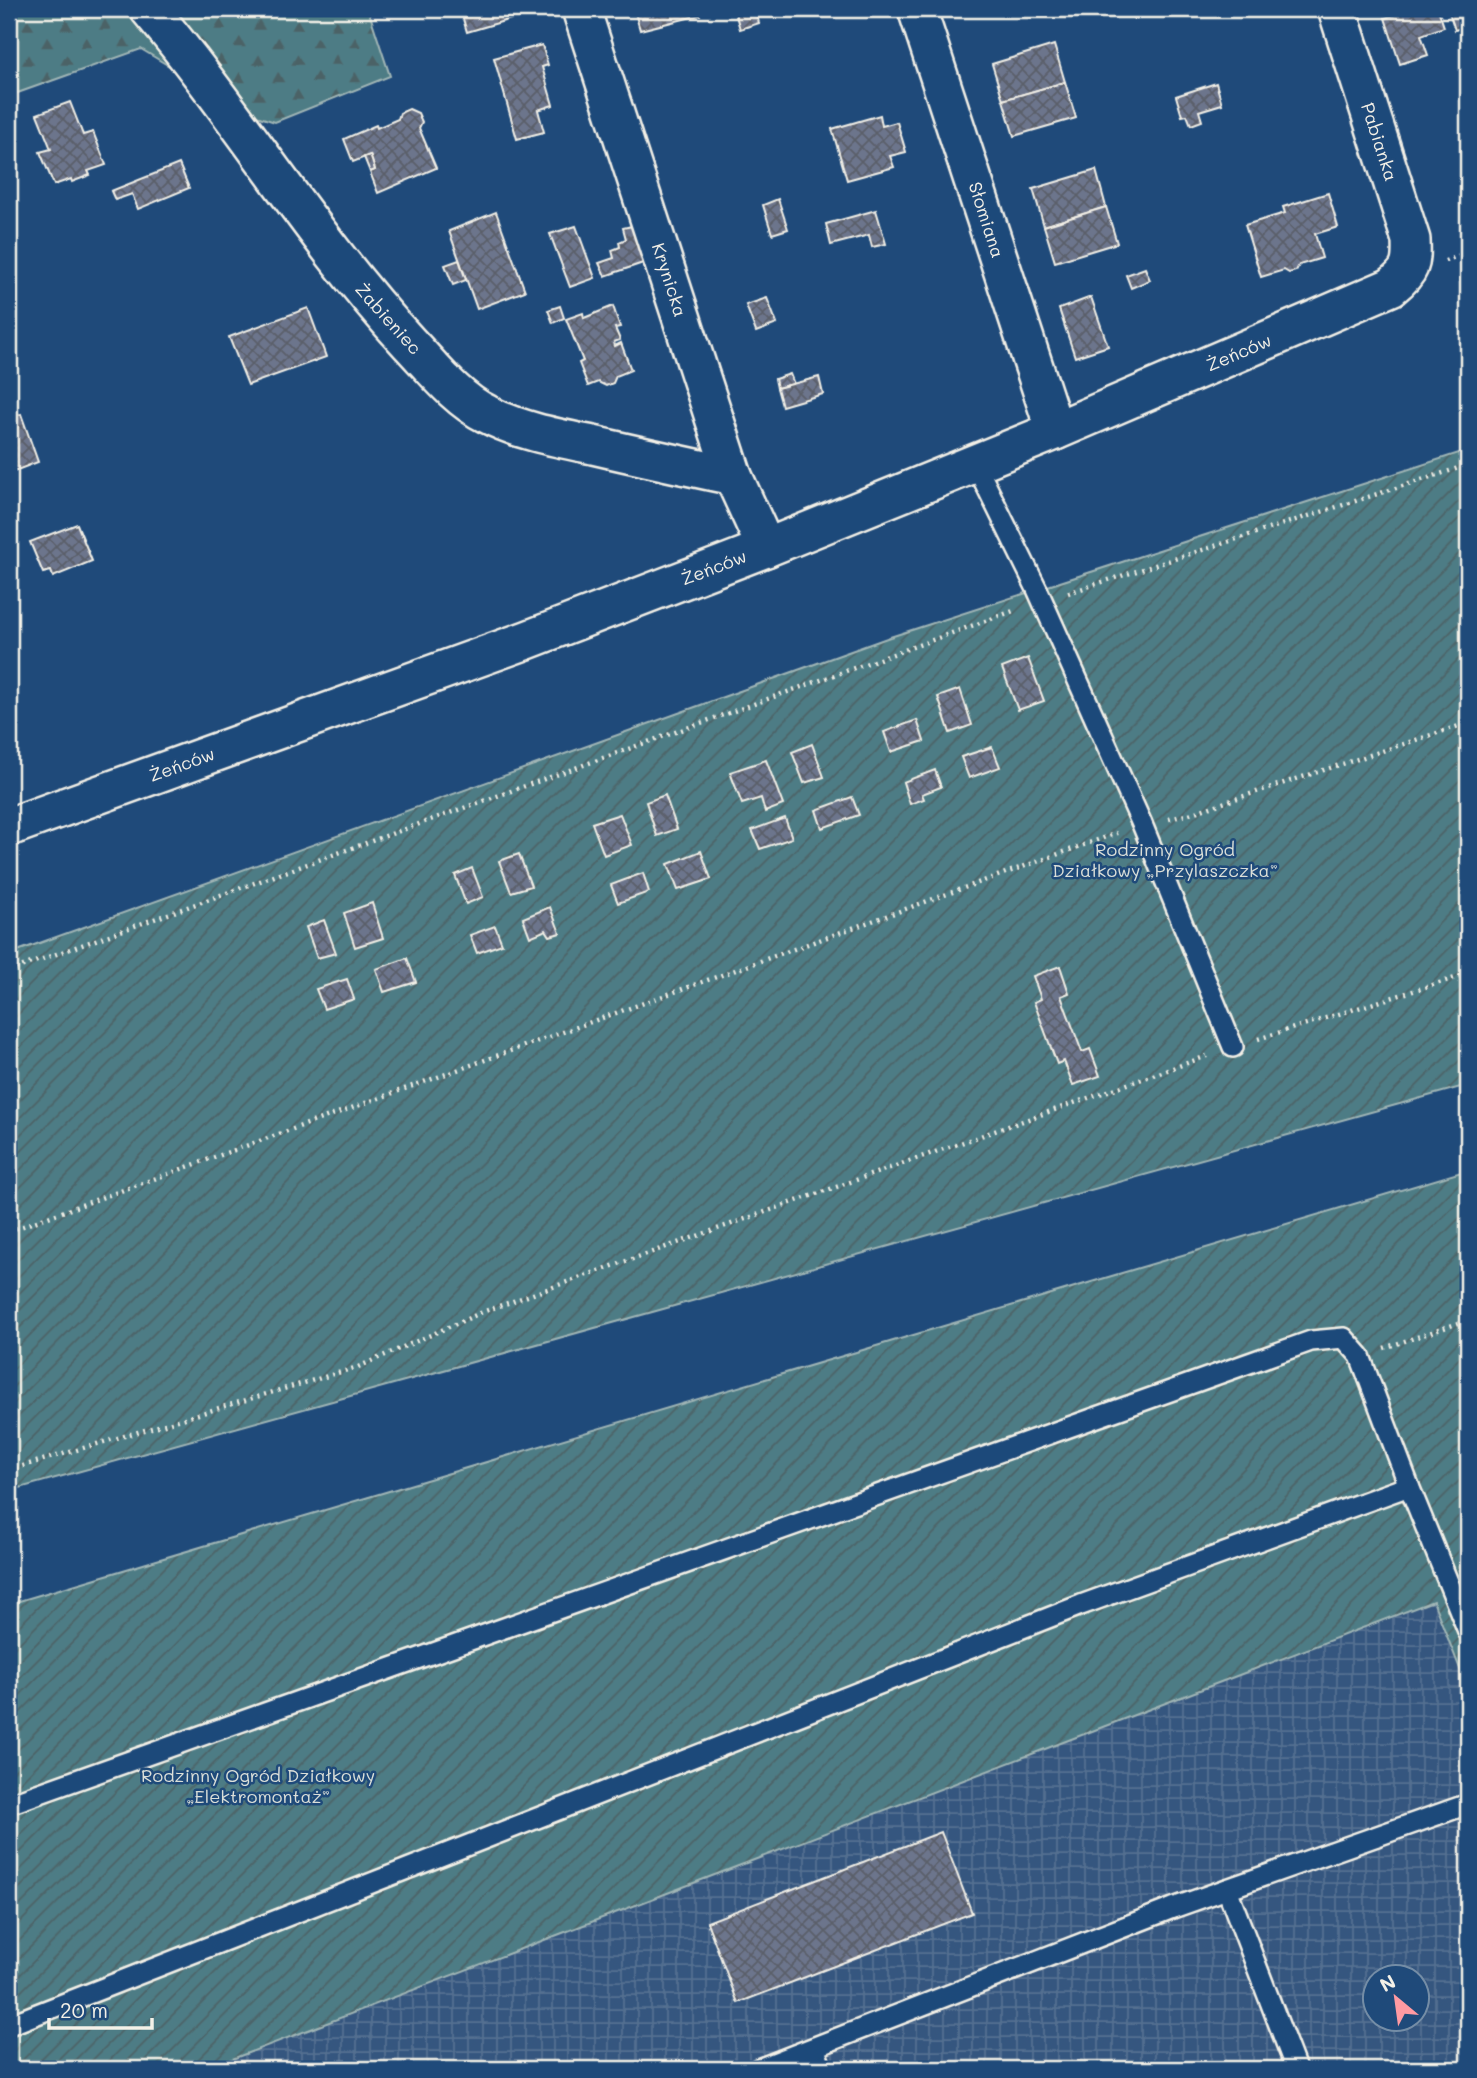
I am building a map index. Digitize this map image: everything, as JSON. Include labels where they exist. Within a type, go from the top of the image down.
[{"type":"street","name":"Żabieniec","points":[[149,9],[191,60],[350,275],[433,369],[470,403],[485,414],[511,425],[733,476]]},
{"type":"street","name":"Krynicka","points":[[581,9],[733,476],[766,548]]},
{"type":"street","name":"Słomiana","points":[[917,9],[1055,431]]},
{"type":"street","name":"Pabianka","points":[[1337,9],[1411,240],[1412,260],[1405,275]]},
{"type":"street","name":"Żeńców","points":[[9,827],[527,640],[766,548],[1055,431],[1377,295],[1405,275]]},
{"type":"lane","points":[[975,463],[1042,601],[1142,824],[1233,1046]]},
{"type":"lane","points":[[9,1804],[1311,1341],[1344,1338],[1360,1356],[1409,1486],[1462,1598],[1468,1631]]},
{"type":"lane","points":[[9,2025],[1081,1605],[1409,1486]]},
{"type":"lane","points":[[758,2069],[1227,1889],[1468,1804]]},
{"type":"lane","points":[[1227,1889],[1296,2069]]},
{"type":"lane","points":[[814,2048],[822,2069]]},
{"type":"path","points":[[9,971],[1042,601],[1468,465]]},
{"type":"path","points":[[9,1230],[1142,824],[1186,815],[1468,723]]},
{"type":"path","points":[[9,1470],[358,1367],[485,1311],[1233,1046],[1468,974]]},
{"type":"path","points":[[1360,1356],[1468,1320]]},
{"type":"shaded area","points":[[1434,1601],[1468,1689],[1468,2069],[206,2069]]},
{"type":"green space","points":[[9,9],[368,9],[390,76],[275,122],[247,113],[141,49],[9,96]]},
{"type":"green space","name":"Rodzinny Ogród Działkowy „Przylaszczka”","points":[[1468,450],[1468,1085],[9,1491],[9,954],[887,638]]},
{"type":"green space","name":"Rodzinny Ogród Działkowy „Elektromontaż”","points":[[1468,1170],[1468,1689],[1433,1601],[206,2069],[9,2069],[9,1604]]},
{"type":"building","points":[[460,9],[509,9],[511,19],[467,32]]},
{"type":"building","points":[[634,9],[698,9],[700,15],[640,30]]},
{"type":"building","points":[[734,9],[755,9],[759,23],[740,29]]},
{"type":"building","points":[[1131,9],[1156,9],[1157,12],[1134,19]]},
{"type":"building","points":[[1414,9],[1438,9],[1444,27],[1421,35],[1428,55],[1400,64],[1385,18]]},
{"type":"building","points":[[1448,9],[1467,9],[1468,26],[1455,30]]},
{"type":"building","points":[[542,45],[548,65],[542,67],[553,105],[538,110],[544,132],[517,139],[494,58]]},
{"type":"building","points":[[1054,45],[1065,82],[1003,100],[992,64]]},
{"type":"building","points":[[1065,82],[1076,118],[1014,136],[1003,100]]},
{"type":"building","points":[[1216,83],[1222,104],[1199,111],[1202,121],[1191,125],[1187,115],[1182,116],[1176,96]]},
{"type":"building","points":[[70,102],[83,135],[93,132],[106,165],[88,171],[90,175],[72,182],[71,179],[54,185],[40,152],[51,149],[37,114]]},
{"type":"building","points":[[409,109],[418,113],[422,122],[419,128],[436,168],[378,193],[370,172],[375,170],[370,155],[353,162],[344,139],[398,119],[400,113]]},
{"type":"building","points":[[880,115],[882,126],[897,122],[906,152],[890,156],[894,167],[847,180],[832,129]]},
{"type":"building","points":[[370,155],[375,170],[370,172],[364,157]]},
{"type":"building","points":[[179,164],[189,188],[138,209],[132,194],[115,200],[111,191]]},
{"type":"building","points":[[1096,170],[1106,207],[1044,226],[1033,189]]},
{"type":"building","points":[[1328,193],[1338,227],[1315,234],[1322,258],[1299,265],[1296,271],[1289,273],[1284,270],[1261,277],[1245,225],[1285,213],[1283,207]]},
{"type":"building","points":[[778,199],[788,229],[772,234],[763,205]]},
{"type":"building","points":[[1106,207],[1117,243],[1055,262],[1044,226]]},
{"type":"building","points":[[876,210],[886,244],[872,247],[869,235],[831,245],[826,224]]},
{"type":"building","points":[[496,212],[525,291],[477,309],[449,231]]},
{"type":"building","points":[[576,226],[595,278],[570,287],[550,234]]},
{"type":"building","points":[[632,226],[643,263],[605,276],[599,263],[614,258],[612,250],[620,247],[619,242],[626,239],[623,228]]},
{"type":"building","points":[[459,260],[466,280],[453,285],[445,265]]},
{"type":"building","points":[[1145,268],[1150,280],[1131,288],[1126,275]]},
{"type":"building","points":[[1091,297],[1108,346],[1075,357],[1059,309]]},
{"type":"building","points":[[767,298],[777,324],[756,332],[746,305]]},
{"type":"building","points":[[560,306],[564,318],[553,323],[548,310]]},
{"type":"building","points":[[613,306],[620,327],[615,328],[620,340],[614,342],[615,346],[621,343],[631,370],[616,376],[613,383],[606,386],[598,382],[588,386],[579,363],[583,361],[566,319],[583,313],[584,318]]},
{"type":"building","points":[[308,308],[326,357],[248,385],[229,337]]},
{"type":"building","points":[[790,374],[794,384],[777,388],[775,379]]},
{"type":"building","points":[[819,377],[823,394],[782,406],[777,388]]},
{"type":"building","points":[[21,414],[38,462],[9,473],[9,418]]},
{"type":"building","points":[[77,524],[92,561],[53,577],[51,571],[43,573],[30,542]]},
{"type":"building","points":[[1028,658],[1044,701],[1018,710],[1002,668]]},
{"type":"building","points":[[960,689],[972,725],[950,733],[938,697]]},
{"type":"building","points":[[917,720],[924,741],[891,752],[884,732]]},
{"type":"building","points":[[812,744],[824,777],[804,783],[792,752]]},
{"type":"building","points":[[992,747],[1000,767],[969,778],[961,757]]},
{"type":"building","points":[[766,760],[783,805],[765,812],[761,798],[742,804],[730,772]]},
{"type":"building","points":[[935,770],[941,787],[922,794],[924,799],[910,804],[903,782]]},
{"type":"building","points":[[665,795],[677,829],[657,836],[646,802]]},
{"type":"building","points":[[852,797],[859,815],[822,828],[816,810]]},
{"type":"building","points":[[620,814],[632,845],[604,855],[592,823]]},
{"type":"building","points":[[785,818],[792,838],[760,849],[752,830]]},
{"type":"building","points":[[701,851],[711,879],[678,890],[668,864]]},
{"type":"building","points":[[519,854],[531,886],[511,892],[499,861]]},
{"type":"building","points":[[472,868],[483,897],[466,904],[455,875]]},
{"type":"building","points":[[643,873],[649,892],[618,903],[611,885]]},
{"type":"building","points":[[372,903],[383,938],[355,947],[344,913]]},
{"type":"building","points":[[550,907],[560,933],[550,936],[546,930],[530,937],[523,918]]},
{"type":"building","points":[[324,920],[336,953],[317,958],[306,927]]},
{"type":"building","points":[[495,926],[502,944],[477,953],[470,935]]},
{"type":"building","points":[[407,958],[416,982],[384,992],[376,969]]},
{"type":"building","points":[[1060,966],[1069,993],[1061,996],[1082,1052],[1090,1049],[1100,1076],[1073,1085],[1064,1061],[1057,1064],[1034,1002],[1041,999],[1033,976]]},
{"type":"building","points":[[347,979],[354,999],[324,1009],[316,989]]},
{"type":"building","points":[[941,1832],[972,1913],[738,2003],[707,1922]]}]
